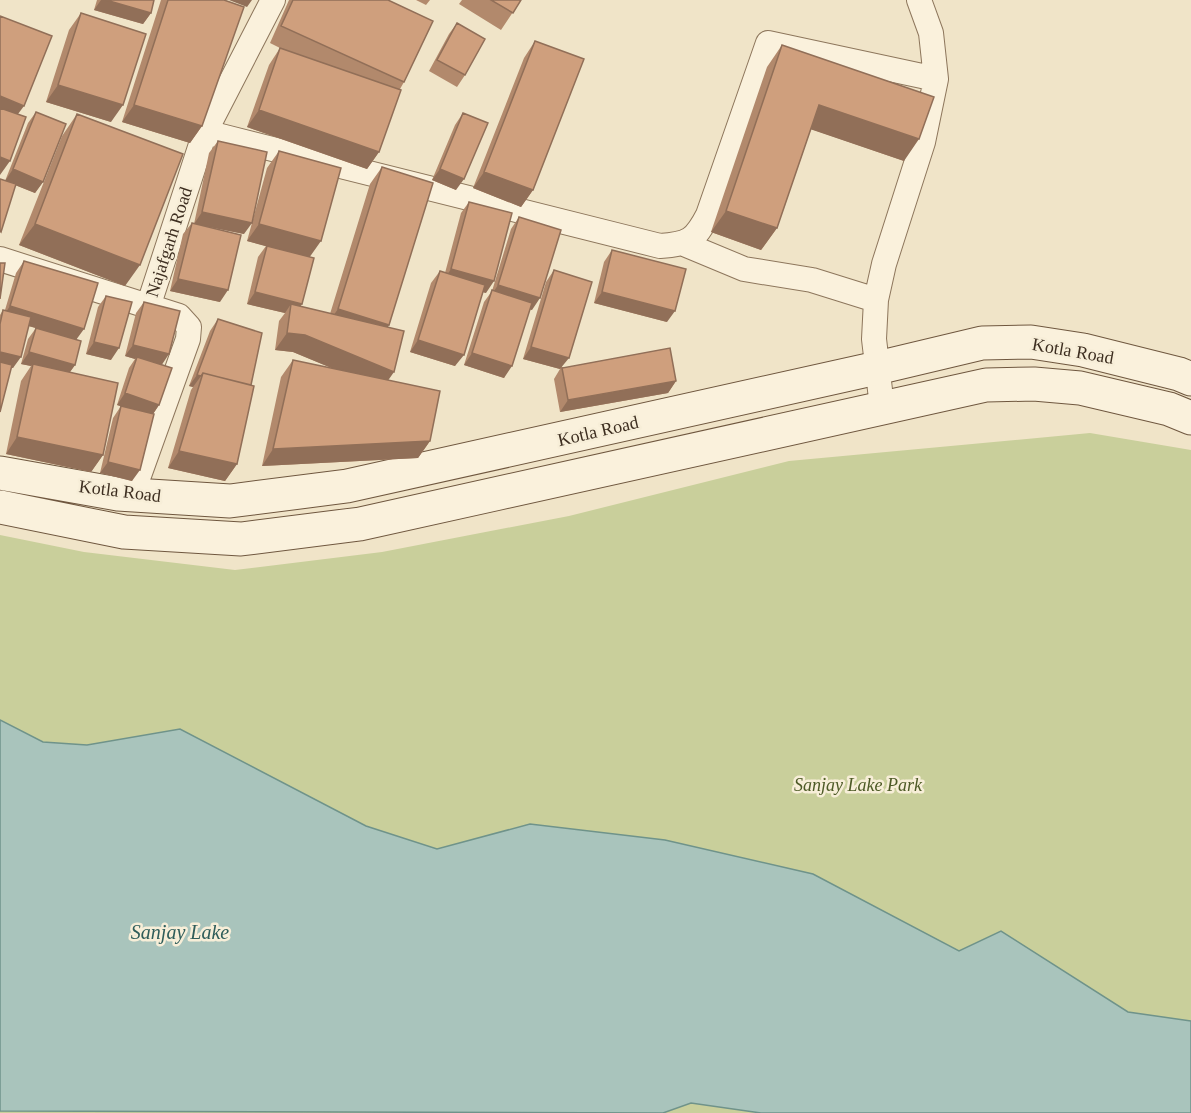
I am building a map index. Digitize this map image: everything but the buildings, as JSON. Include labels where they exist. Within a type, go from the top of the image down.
[{"type":"main road","name":"Kotla Road","points":[[0,473],[132,495],[230,501],[347,486],[982,343],[1031,342],[1083,350],[1191,379]]},
{"type":"main road","name":"Kotla Road","points":[[0,507],[124,532],[241,539],[360,524],[986,385],[1034,384],[1080,388],[1169,409],[1191,418]]},
{"type":"street","name":"Najafgarh Road","points":[[0,259],[148,307],[205,132],[273,0]]},
{"type":"street","points":[[882,407],[874,339],[876,300],[884,264],[923,142],[936,79],[931,33],[919,0]]},
{"type":"street","points":[[684,244],[699,233],[708,215],[768,43],[936,79]]},
{"type":"street","points":[[205,132],[660,246],[684,244],[744,269],[812,280],[876,300]]},
{"type":"street","points":[[132,495],[188,339],[189,327],[179,316],[148,307]]},
{"type":"green space","name":"Sanjay Lake Park","points":[[1090,433],[1191,450],[1191,1113],[0,1113],[0,535],[84,552],[235,570],[382,552],[569,516],[789,461]]},
{"type":"water","name":"Sanjay Lake","points":[[0,720],[43,742],[87,745],[180,729],[366,826],[437,849],[530,824],[665,840],[813,874],[959,951],[1001,931],[1128,1012],[1191,1021],[1191,1113],[761,1113],[691,1103],[663,1113],[0,1111]]}]
